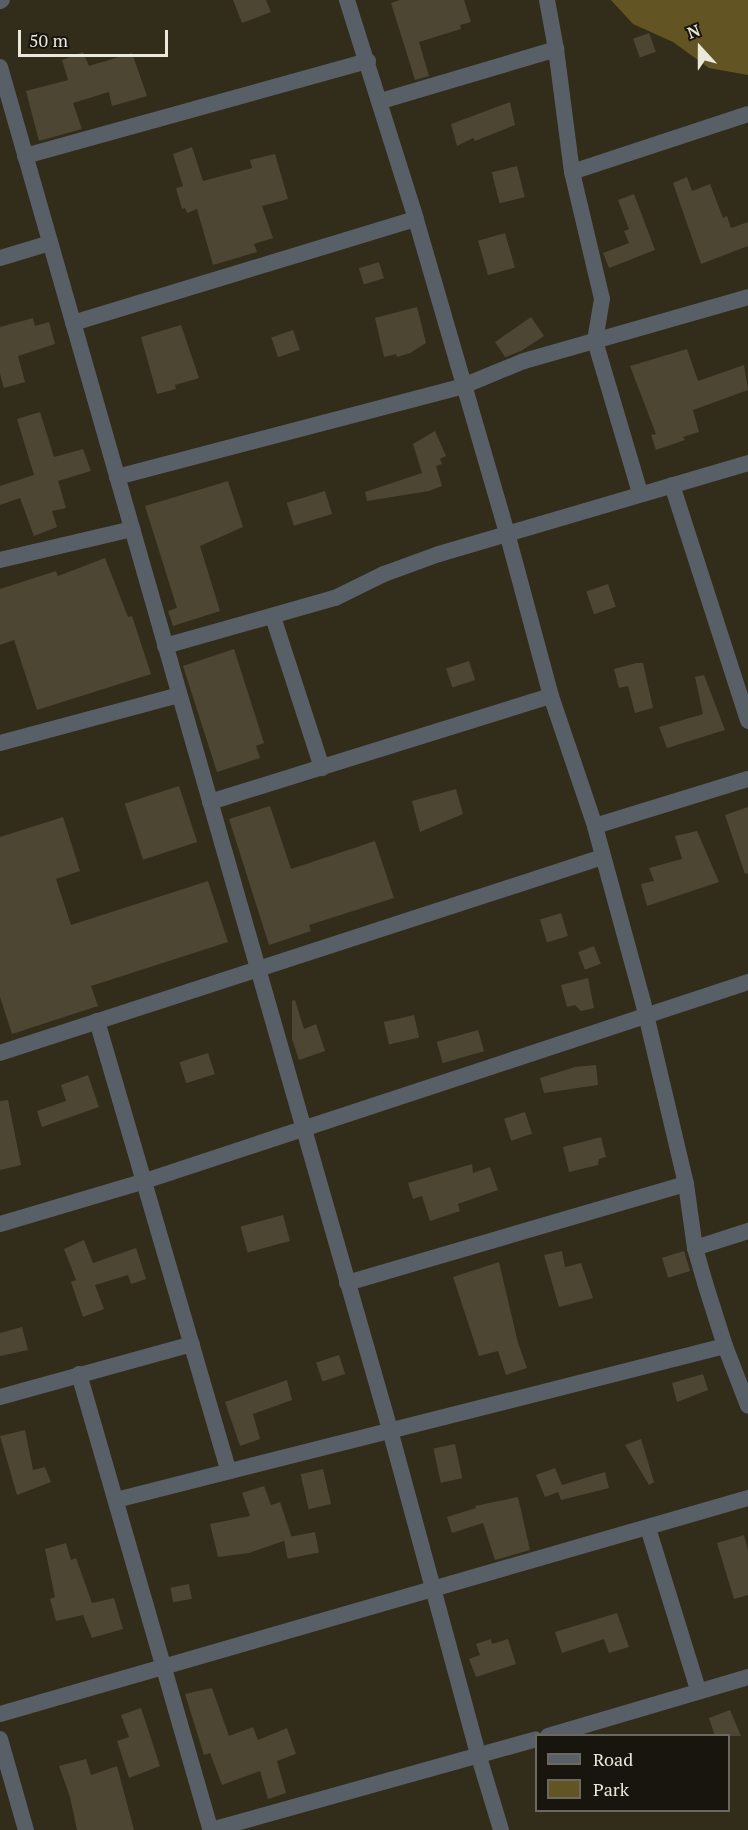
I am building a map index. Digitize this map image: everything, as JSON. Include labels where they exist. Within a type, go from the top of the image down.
[{"type":"street","points":[[347,0],[381,101],[416,219],[507,533],[550,696],[595,826],[646,1016],[686,1184],[695,1248],[724,1346],[740,1364],[748,1406]]},
{"type":"street","points":[[547,0],[556,49],[572,172],[602,299],[595,341],[640,493]]},
{"type":"street","points":[[381,101],[556,49]]},
{"type":"street","points":[[25,156],[368,62]]},
{"type":"street","points":[[0,67],[256,970],[390,1430],[478,1757],[501,1830]]},
{"type":"street","points":[[572,172],[748,114]]},
{"type":"street","points":[[73,323],[416,219]]},
{"type":"street","points":[[0,258],[50,243]]},
{"type":"street","points":[[117,477],[463,386],[524,361],[748,297]]},
{"type":"street","points":[[165,646],[335,598],[384,574],[507,533],[640,493],[748,464]]},
{"type":"street","points":[[672,485],[748,721]]},
{"type":"street","points":[[0,560],[132,529]]},
{"type":"street","points":[[273,617],[322,768]]},
{"type":"street","points":[[0,743],[179,695]]},
{"type":"street","points":[[210,802],[550,696]]},
{"type":"street","points":[[595,826],[748,779]]},
{"type":"street","points":[[0,1053],[603,856]]},
{"type":"street","points":[[0,1224],[145,1181],[748,982]]},
{"type":"street","points":[[97,1022],[228,1471]]},
{"type":"street","points":[[347,1283],[686,1184]]},
{"type":"street","points":[[695,1248],[748,1231]]},
{"type":"street","points":[[0,1397],[192,1344]]},
{"type":"street","points":[[116,1500],[724,1346]]},
{"type":"street","points":[[79,1374],[211,1830],[535,1740]]},
{"type":"street","points":[[0,1714],[435,1591],[748,1498]]},
{"type":"street","points":[[648,1528],[698,1690]]},
{"type":"street","points":[[555,1734],[748,1677]]},
{"type":"street","points":[[0,1739],[26,1830]]},
{"type":"green space","points":[[611,0],[748,0],[748,75],[709,68],[673,42],[633,24]]},
{"type":"building","points":[[233,0],[266,0],[271,12],[242,23]]},
{"type":"building","points":[[400,0],[464,0],[471,22],[460,25],[461,29],[419,42],[429,76],[415,80],[391,3]]},
{"type":"building","points":[[649,33],[656,52],[640,58],[633,39]]},
{"type":"building","points":[[83,52],[89,66],[132,53],[147,96],[112,106],[109,92],[73,103],[82,129],[39,141],[26,91],[68,80],[62,60]]},
{"type":"building","points":[[510,102],[515,125],[475,141],[473,138],[457,146],[451,124]]},
{"type":"building","points":[[192,147],[203,181],[252,168],[250,160],[275,154],[288,199],[262,206],[273,238],[254,244],[257,252],[213,265],[197,209],[187,213],[185,208],[182,209],[176,188],[183,186],[173,154]]},
{"type":"building","points":[[517,166],[525,197],[500,203],[492,172]]},
{"type":"building","points":[[687,177],[692,191],[710,184],[723,218],[727,216],[731,228],[748,222],[748,246],[701,264],[673,183]]},
{"type":"building","points":[[634,194],[655,250],[609,268],[603,253],[629,243],[624,231],[629,229],[618,200]]},
{"type":"building","points":[[505,233],[515,268],[488,275],[478,241]]},
{"type":"building","points":[[379,262],[384,278],[364,284],[359,268]]},
{"type":"building","points":[[417,307],[426,343],[410,353],[397,357],[396,354],[384,357],[375,318]]},
{"type":"building","points":[[531,317],[544,336],[521,351],[505,357],[495,342]]},
{"type":"building","points":[[33,318],[35,326],[49,322],[55,344],[18,356],[25,382],[4,388],[0,374],[0,327]]},
{"type":"building","points":[[181,325],[199,378],[175,385],[176,389],[157,394],[141,337]]},
{"type":"building","points":[[293,330],[300,350],[278,357],[271,337]]},
{"type":"building","points":[[687,349],[698,381],[744,365],[748,390],[693,410],[699,432],[683,437],[685,440],[656,450],[651,435],[656,434],[630,366]]},
{"type":"building","points":[[40,412],[54,457],[83,449],[91,471],[58,481],[66,508],[52,511],[57,527],[34,536],[20,498],[0,505],[0,486],[34,475],[17,419]]},
{"type":"building","points":[[435,431],[446,456],[440,459],[442,464],[436,466],[442,486],[429,491],[367,501],[365,492],[422,473],[413,444]]},
{"type":"building","points":[[228,481],[243,527],[200,546],[220,611],[173,626],[168,611],[177,608],[145,506]]},
{"type":"building","points":[[325,491],[332,514],[294,526],[287,503]]},
{"type":"building","points":[[105,558],[128,617],[132,616],[151,674],[37,710],[14,640],[0,645],[0,589],[56,571],[58,576]]},
{"type":"building","points":[[608,584],[616,607],[594,614],[586,591]]},
{"type":"building","points":[[234,649],[264,743],[256,746],[260,758],[217,772],[183,666]]},
{"type":"building","points":[[469,661],[475,680],[452,687],[446,668]]},
{"type":"building","points":[[643,663],[653,708],[635,713],[628,686],[619,688],[614,669]]},
{"type":"building","points":[[704,675],[725,730],[667,748],[659,727],[703,714],[695,677]]},
{"type":"building","points":[[179,786],[197,842],[143,860],[125,804]]},
{"type":"building","points":[[456,789],[463,814],[420,832],[412,801]]},
{"type":"building","points":[[270,806],[291,869],[375,841],[394,898],[309,925],[311,931],[269,945],[229,819]]},
{"type":"building","points":[[748,807],[748,873],[745,874],[725,815]]},
{"type":"building","points":[[63,817],[80,871],[56,879],[71,925],[208,881],[228,942],[91,986],[98,1006],[12,1034],[0,997],[0,837]]},
{"type":"building","points":[[697,831],[719,882],[647,906],[641,884],[654,881],[649,868],[682,859],[675,836]]},
{"type":"building","points":[[561,913],[568,936],[547,942],[540,919]]},
{"type":"building","points":[[594,946],[601,964],[585,970],[578,952]]},
{"type":"building","points":[[588,978],[594,1008],[581,1011],[575,1005],[567,1007],[561,985]]},
{"type":"building","points":[[295,1000],[304,1029],[316,1024],[325,1051],[299,1060],[292,1039],[292,1001]]},
{"type":"building","points":[[414,1015],[419,1037],[389,1044],[384,1022]]},
{"type":"building","points":[[478,1030],[484,1051],[443,1063],[437,1042]]},
{"type":"building","points":[[208,1053],[215,1074],[186,1083],[179,1062]]},
{"type":"building","points":[[596,1065],[598,1085],[544,1093],[540,1078],[575,1067]]},
{"type":"building","points":[[88,1075],[99,1107],[42,1127],[37,1111],[66,1101],[61,1085]]},
{"type":"building","points":[[8,1100],[21,1165],[0,1170],[0,1101]]},
{"type":"building","points":[[525,1112],[532,1134],[511,1141],[504,1119]]},
{"type":"building","points":[[601,1137],[606,1157],[599,1159],[598,1165],[569,1172],[563,1147]]},
{"type":"building","points":[[472,1164],[473,1173],[490,1167],[498,1190],[458,1204],[460,1211],[430,1221],[422,1196],[413,1199],[408,1183]]},
{"type":"building","points":[[283,1215],[290,1241],[247,1252],[240,1226]]},
{"type":"building","points":[[84,1240],[93,1263],[136,1248],[146,1279],[131,1284],[128,1275],[95,1285],[104,1309],[83,1317],[71,1282],[76,1280],[64,1249]]},
{"type":"building","points":[[562,1251],[565,1267],[581,1263],[593,1298],[559,1307],[544,1255]]},
{"type":"building","points":[[684,1251],[690,1271],[668,1278],[662,1258]]},
{"type":"building","points":[[499,1262],[518,1343],[527,1368],[506,1375],[498,1351],[479,1356],[453,1277]]},
{"type":"building","points":[[22,1327],[28,1350],[0,1356],[0,1333]]},
{"type":"building","points":[[339,1355],[345,1374],[322,1381],[316,1362]]},
{"type":"building","points":[[703,1374],[708,1390],[677,1402],[672,1383]]},
{"type":"building","points":[[287,1380],[292,1400],[253,1414],[260,1439],[240,1446],[225,1402]]},
{"type":"building","points":[[25,1430],[33,1470],[45,1467],[51,1482],[17,1495],[0,1436]]},
{"type":"building","points":[[641,1439],[654,1482],[649,1485],[625,1445]]},
{"type":"building","points":[[455,1444],[462,1478],[441,1483],[433,1449]]},
{"type":"building","points":[[555,1468],[562,1485],[605,1472],[609,1488],[561,1500],[558,1492],[545,1497],[536,1475]]},
{"type":"building","points":[[323,1469],[331,1504],[309,1509],[301,1474]]},
{"type":"building","points":[[264,1486],[271,1505],[280,1502],[292,1538],[249,1553],[218,1557],[210,1524],[250,1516],[242,1493]]},
{"type":"building","points":[[518,1497],[530,1550],[495,1560],[483,1523],[452,1533],[447,1517],[476,1508],[475,1506]]},
{"type":"building","points":[[315,1532],[319,1553],[288,1559],[284,1538]]},
{"type":"building","points":[[744,1535],[748,1551],[748,1595],[734,1599],[717,1543]]},
{"type":"building","points":[[66,1543],[71,1560],[76,1558],[92,1603],[114,1598],[123,1629],[92,1638],[83,1615],[56,1621],[50,1599],[55,1597],[45,1549]]},
{"type":"building","points":[[189,1584],[192,1599],[173,1602],[170,1588]]},
{"type":"building","points":[[617,1613],[629,1647],[609,1653],[604,1639],[562,1653],[555,1632]]},
{"type":"building","points":[[491,1639],[492,1644],[508,1639],[516,1664],[476,1677],[469,1659],[480,1655],[476,1644]]},
{"type":"building","points":[[212,1688],[229,1736],[253,1727],[258,1740],[287,1728],[296,1754],[277,1761],[286,1793],[268,1799],[260,1771],[222,1785],[210,1753],[204,1755],[185,1694]]},
{"type":"building","points":[[141,1708],[160,1766],[129,1778],[117,1741],[129,1737],[121,1715]]},
{"type":"building","points":[[730,1710],[741,1736],[714,1734],[709,1718]]},
{"type":"building","points":[[86,1759],[91,1775],[117,1766],[134,1830],[77,1830],[70,1797],[59,1766]]}]
